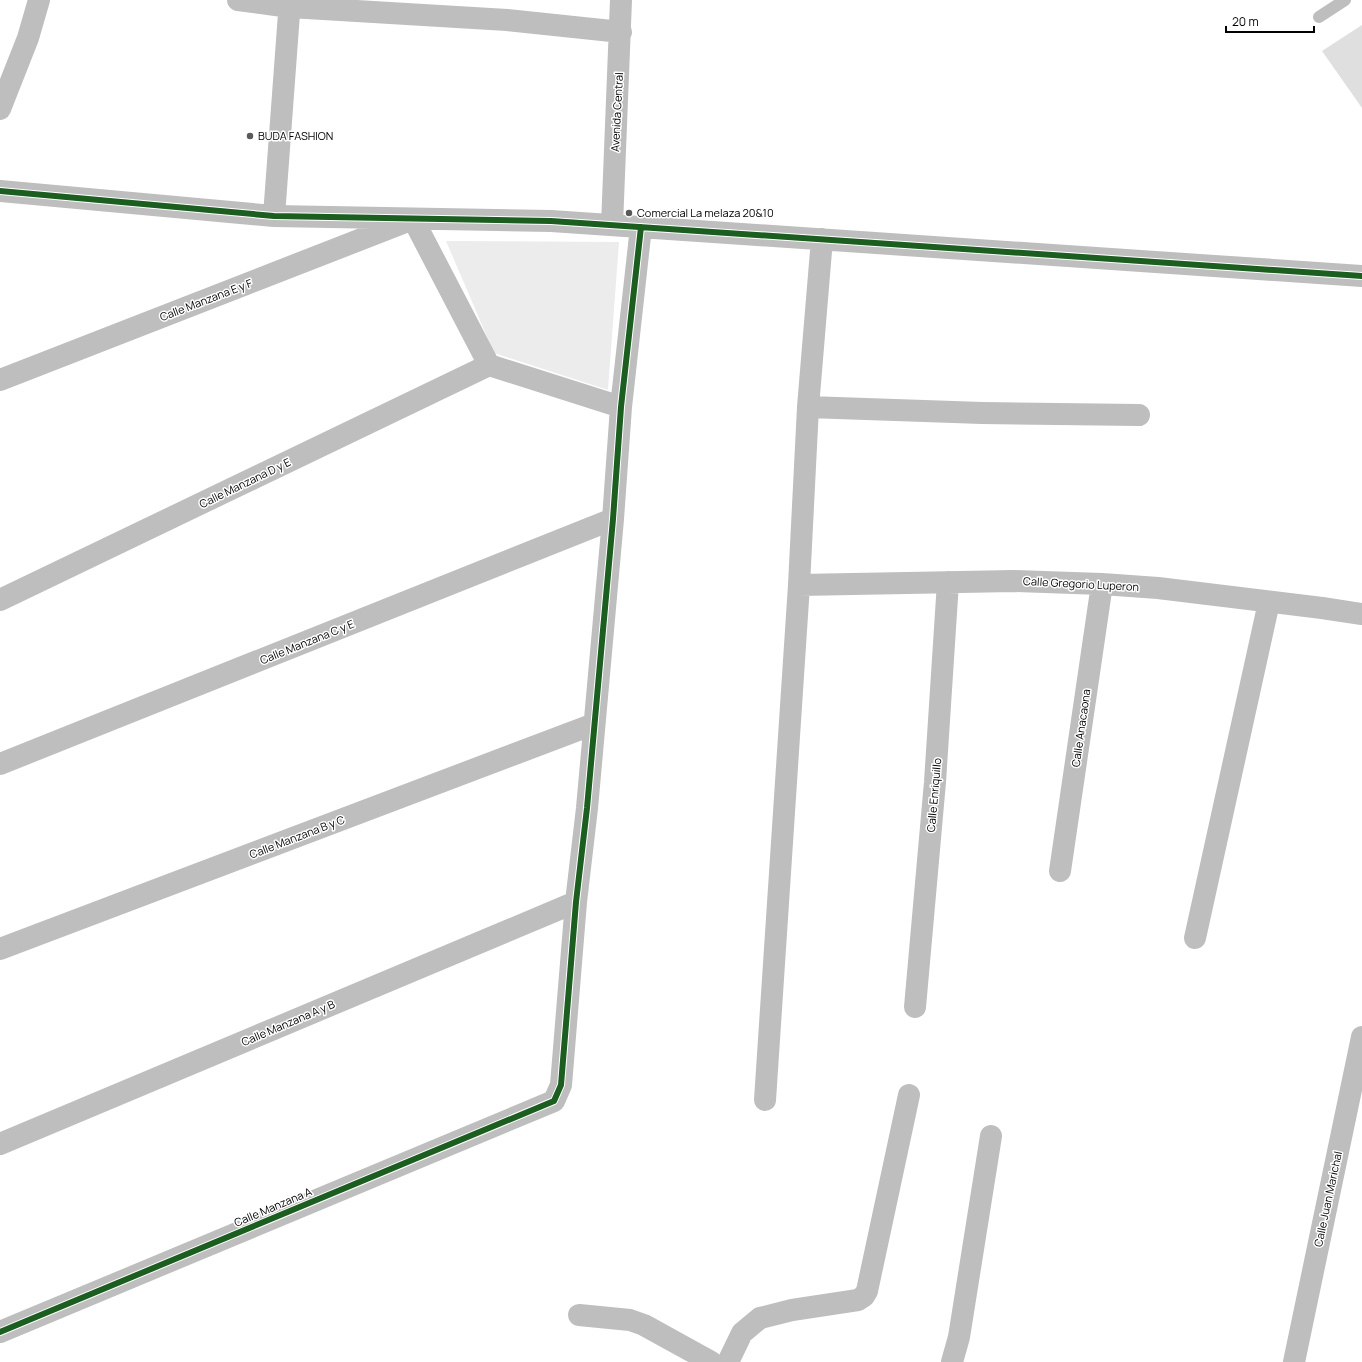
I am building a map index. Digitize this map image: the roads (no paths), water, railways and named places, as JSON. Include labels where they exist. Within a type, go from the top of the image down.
[{"type":"street","points":[[0,109],[28,38],[39,0]]},
{"type":"street","points":[[238,0],[506,20],[621,32]]},
{"type":"street","name":"Avenida Central","points":[[612,225],[621,32],[621,0]]},
{"type":"street","points":[[274,216],[290,4]]},
{"type":"street","points":[[0,191],[274,216],[551,221],[1362,276]]},
{"type":"street","points":[[413,219],[489,365],[621,408]]},
{"type":"street","name":"Calle Manzana E y F","points":[[0,380],[413,219]]},
{"type":"street","points":[[576,902],[613,519],[621,408],[641,227]]},
{"type":"street","points":[[764,1100],[799,585],[808,407],[822,239]]},
{"type":"street","name":"Calle Manzana D y E","points":[[0,600],[489,365]]},
{"type":"street","points":[[808,407],[982,413],[1139,415]]},
{"type":"street","name":"Calle Manzana C y E","points":[[0,764],[613,519]]},
{"type":"street","name":"Calle Gregorio Luperon","points":[[799,585],[1014,581],[1102,584],[1158,588],[1362,614]]},
{"type":"street","name":"Calle Enriquillo","points":[[915,1008],[935,782],[948,582]]},
{"type":"street","name":"Calle Anacaona","points":[[1060,871],[1102,584]]},
{"type":"street","points":[[1196,938],[1269,602]]},
{"type":"street","name":"Calle Manzana B y C","points":[[0,949],[594,724]]},
{"type":"street","name":"Calle Manzana A","points":[[0,1332],[554,1101],[561,1085],[576,902]]},
{"type":"street","name":"Calle Manzana A y B","points":[[0,1144],[576,902]]},
{"type":"street","name":"Calle Juan Marichal","points":[[1294,1362],[1361,1048]]},
{"type":"street","points":[[728,1362],[742,1332],[760,1318],[792,1310],[858,1300],[864,1296],[867,1291],[909,1095]]},
{"type":"street","points":[[952,1362],[959,1337],[991,1136]]},
{"type":"street","points":[[578,1315],[630,1320],[644,1325],[711,1362]]},
{"type":"lane","points":[[1319,17],[1345,0]]},
{"type":"place","name":"BUDA FASHION","points":[[250,136]]},
{"type":"place","name":"Comercial La melaza 20&10","points":[[629,213]]}]
